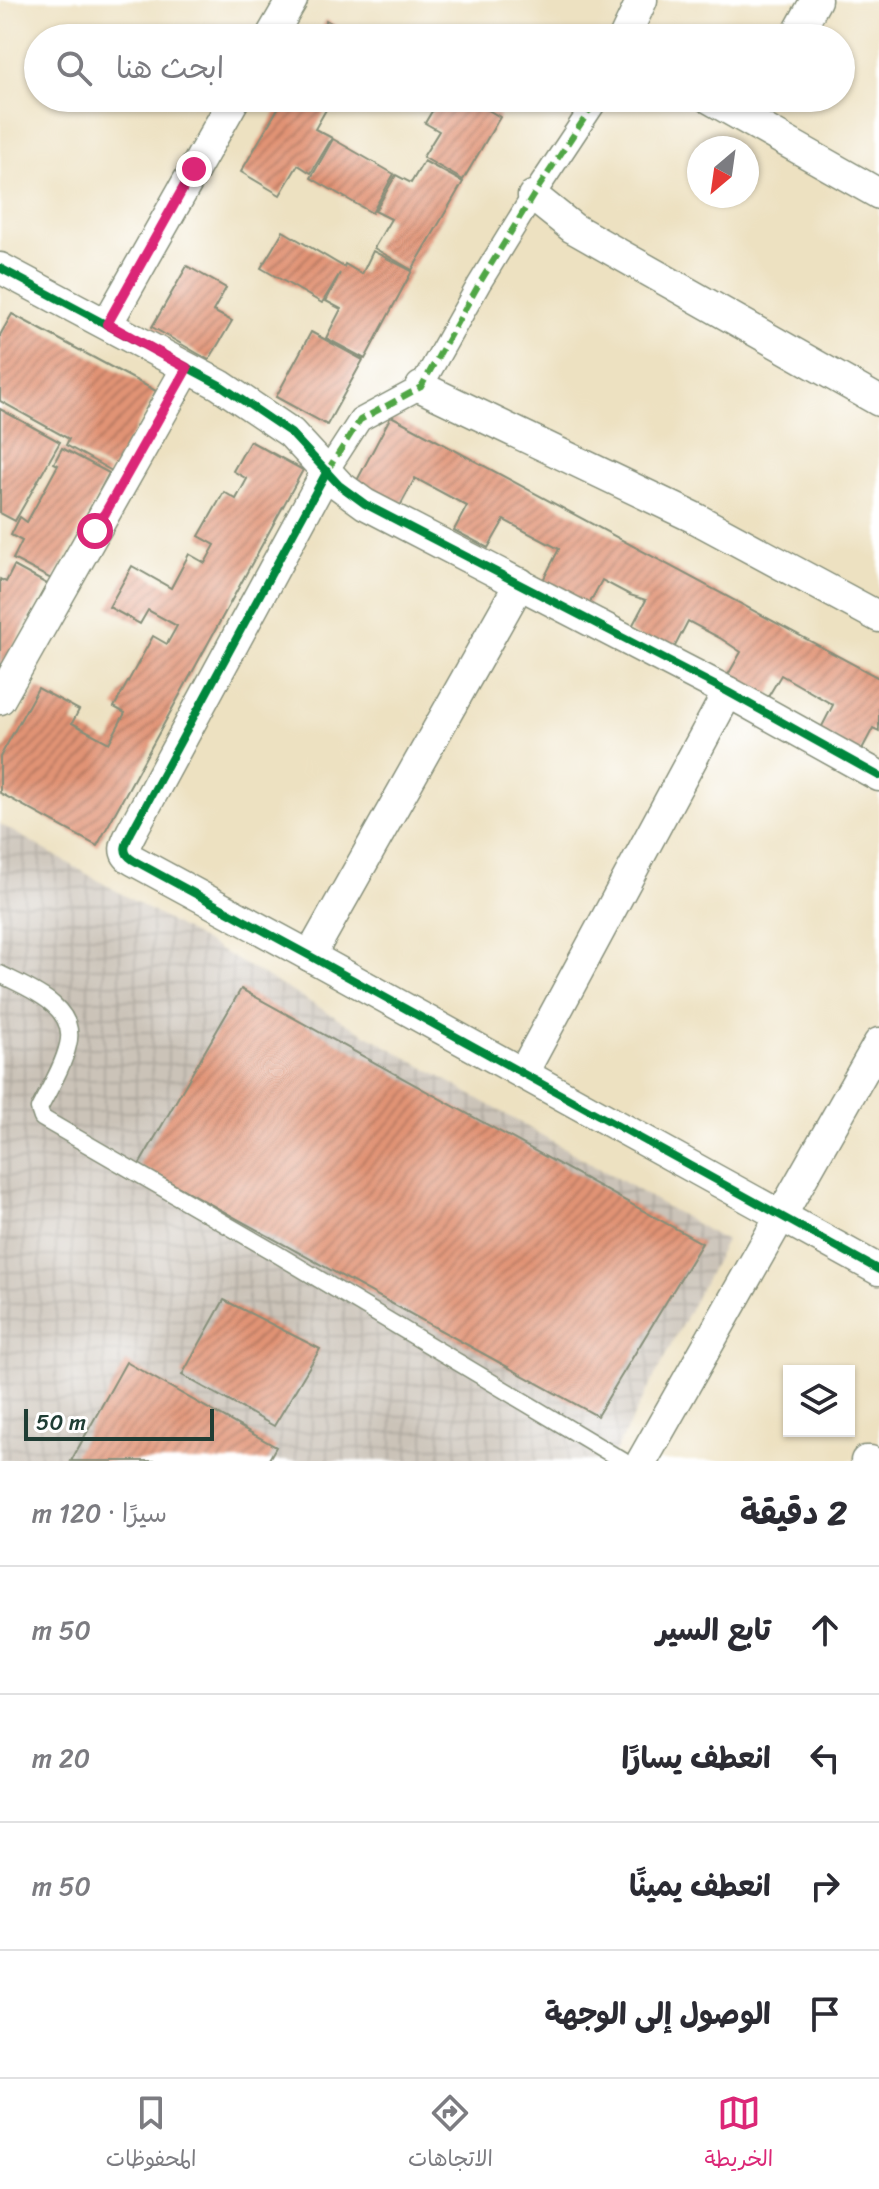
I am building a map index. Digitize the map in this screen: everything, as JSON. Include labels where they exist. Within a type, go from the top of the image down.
[{"type":"street","points":[[278,24],[292,0]]},
{"type":"street","points":[[631,24],[642,0]]},
{"type":"street","points":[[803,24],[816,0]]},
{"type":"street","points":[[107,324],[227,112]]},
{"type":"street","points":[[589,112],[479,284],[421,387],[360,420],[327,471],[132,831],[125,850],[133,860],[879,1270]]},
{"type":"street","points":[[759,112],[879,194]]},
{"type":"street","points":[[533,196],[573,228],[879,401]]},
{"type":"street","points":[[1,272],[107,324],[231,392],[275,420],[306,447],[339,485],[365,504],[728,692],[879,776]]},
{"type":"street","points":[[0,699],[187,368]]},
{"type":"street","points":[[421,387],[697,519],[879,617]]},
{"type":"street","points":[[310,956],[520,583]]},
{"type":"street","points":[[523,1073],[728,692]]},
{"type":"street","points":[[642,1461],[879,1043]]},
{"type":"lane","points":[[0,974],[59,1009],[68,1027],[68,1048],[39,1109],[44,1120],[277,1254],[623,1461]]},
{"type":"shaded area","points":[[0,824],[726,1241],[610,1461],[0,1461]]},
{"type":"building","points":[[276,112],[325,112],[315,129],[332,138],[311,173],[298,165],[280,195],[241,172]]},
{"type":"building","points":[[432,112],[492,112],[500,117],[463,180],[423,157],[439,131],[425,123]]},
{"type":"building","points":[[333,139],[394,174],[372,213],[311,178]]},
{"type":"building","points":[[424,161],[463,182],[412,270],[374,248],[391,219],[375,211],[396,175],[411,183]]},
{"type":"building","points":[[283,231],[344,267],[345,264],[362,274],[373,251],[412,271],[365,359],[326,338],[341,309],[326,301],[340,273],[322,303],[261,268]]},
{"type":"building","points":[[187,266],[226,288],[213,311],[232,321],[209,360],[152,327]]},
{"type":"building","points":[[12,314],[156,391],[112,471],[66,445],[69,439],[0,401],[0,335]]},
{"type":"building","points":[[311,332],[363,360],[327,425],[276,397]]},
{"type":"building","points":[[0,409],[60,442],[15,521],[0,513]]},
{"type":"building","points":[[391,416],[879,678],[879,731],[873,728],[860,753],[819,732],[833,705],[781,675],[765,702],[725,680],[741,652],[688,621],[671,654],[629,632],[646,600],[602,580],[587,608],[541,584],[559,549],[504,520],[488,548],[454,530],[467,506],[415,478],[397,512],[353,488]]},
{"type":"building","points":[[250,441],[303,470],[97,846],[0,793],[0,757],[38,688],[79,710],[72,723],[109,743],[125,713],[114,707],[153,636],[167,644],[177,626],[148,610],[140,624],[109,607],[132,566],[171,588],[189,554],[205,563],[215,545],[199,536],[224,492],[236,499],[247,479],[233,471]]},
{"type":"building","points":[[62,448],[109,473],[53,580],[13,559],[22,541],[11,535],[20,517],[27,522],[58,465],[54,463]]},
{"type":"building","points":[[14,566],[47,584],[0,672],[0,579],[6,582]]},
{"type":"building","points":[[241,989],[702,1243],[597,1416],[139,1165]]},
{"type":"building","points":[[224,1300],[320,1349],[274,1426],[182,1375]]},
{"type":"building","points":[[126,1362],[276,1447],[268,1461],[71,1461]]},
{"type":"marked path","points":[[327,471],[360,420],[421,387],[479,284],[589,112]]},
{"type":"cycle path","points":[[0,268],[220,385],[291,433],[339,485],[365,504],[728,692],[879,776]]},
{"type":"cycle path","points":[[327,471],[132,831],[126,843],[127,854],[879,1270]]},
{"type":"route","points":[[95,531],[187,368],[107,324],[194,169]]}]
